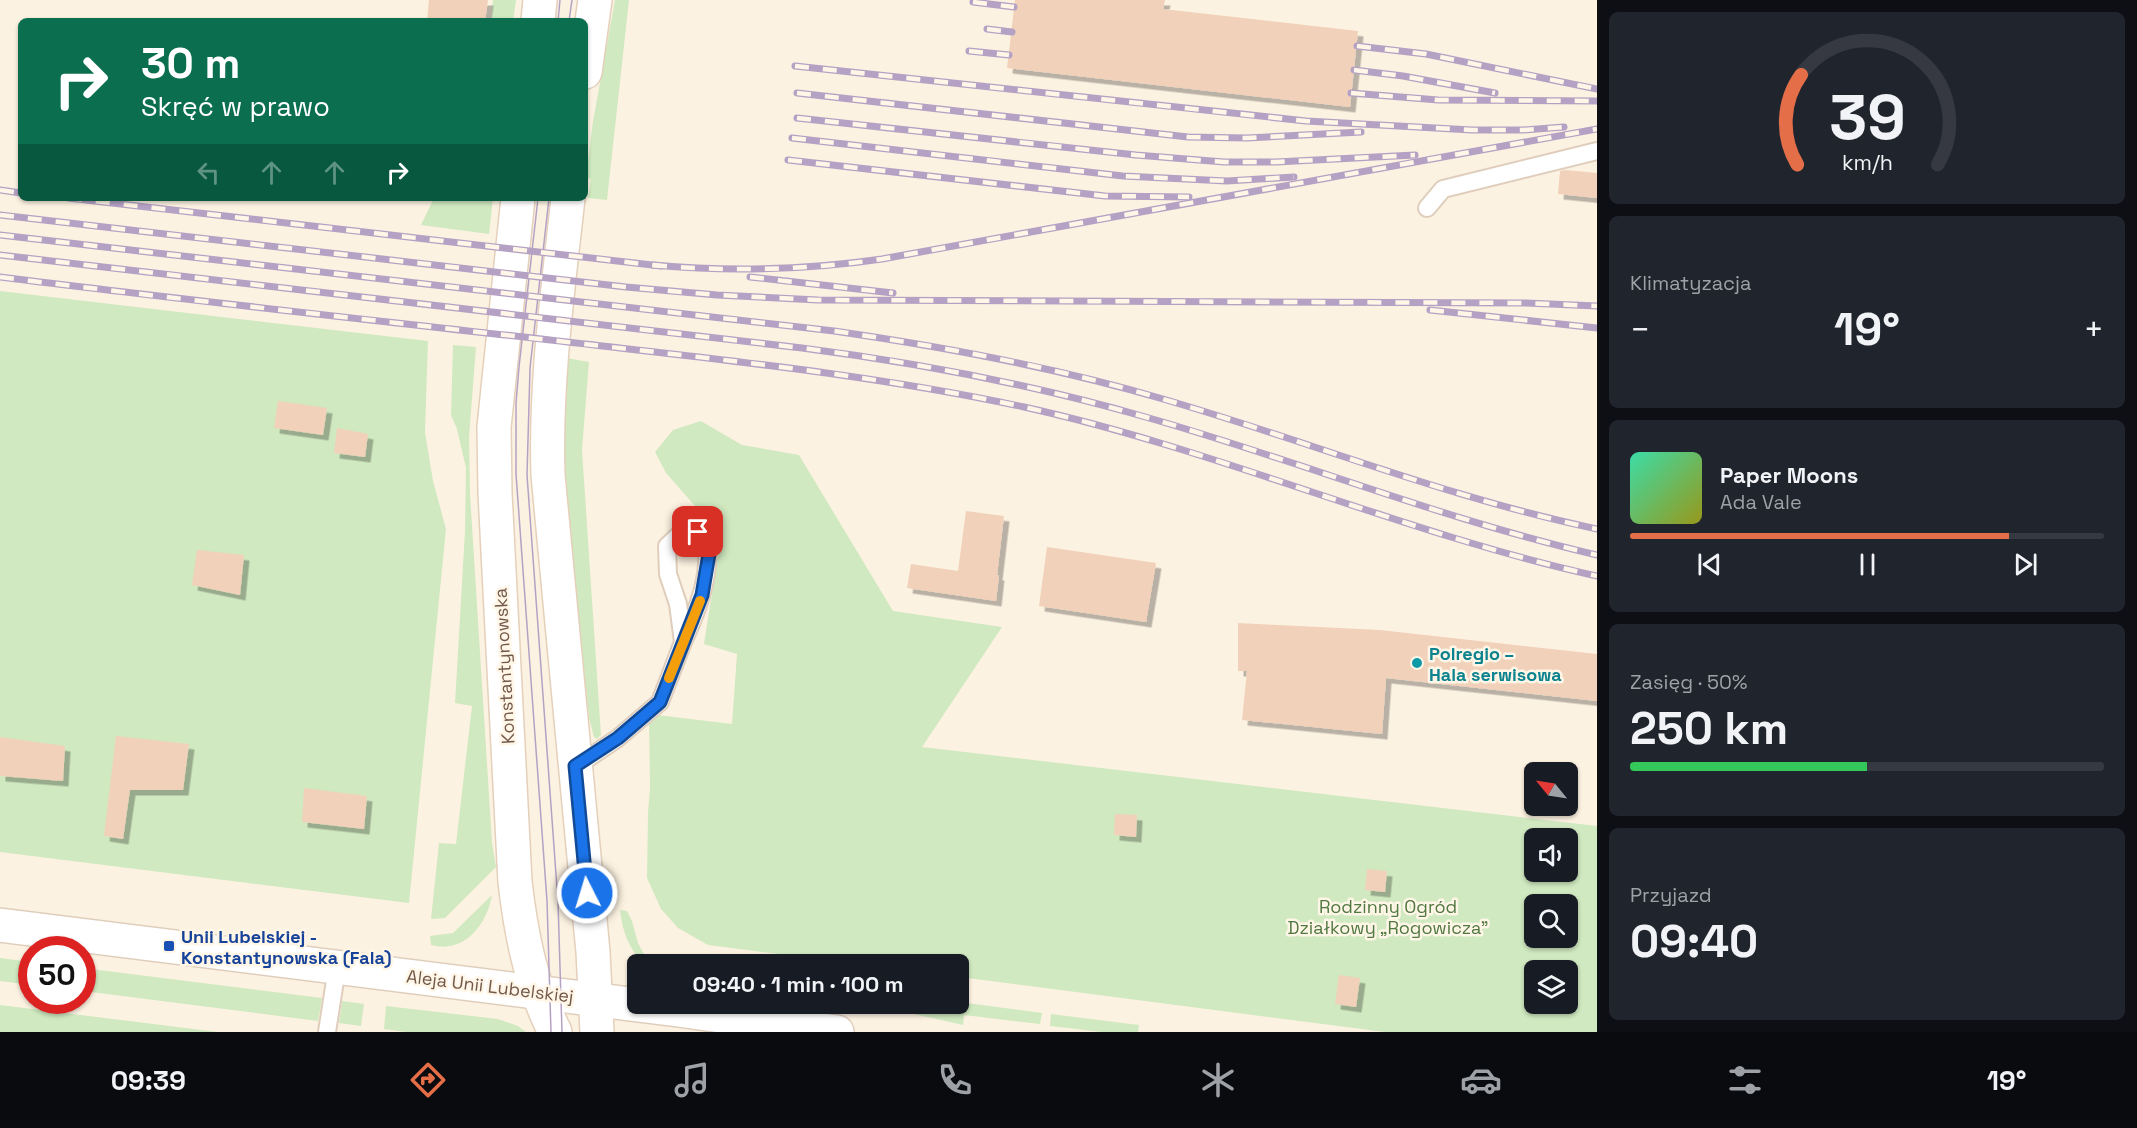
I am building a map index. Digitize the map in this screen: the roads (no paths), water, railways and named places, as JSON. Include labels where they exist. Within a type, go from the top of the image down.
[{"type":"main road","points":[[538,18],[540,0]]},
{"type":"main road","points":[[588,50],[595,0]]},
{"type":"main road","name":"Konstantynowska","points":[[518,201],[495,408],[495,493],[515,882],[524,941],[538,992],[555,1032]]},
{"type":"main road","points":[[568,201],[549,370],[548,475],[596,1000],[597,1032]]},
{"type":"main road","name":"Aleja Unii Lubelskiej","points":[[0,925],[837,1032]]},
{"type":"lane","points":[[1427,208],[1443,189],[1597,151]]},
{"type":"lane","points":[[575,766],[613,741],[660,702],[702,595],[709,554],[706,538],[698,532],[684,530],[667,546],[668,574],[678,604],[683,642]]},
{"type":"lane","points":[[327,1032],[337,968]]},
{"type":"tram line","points":[[558,18],[560,0]]},
{"type":"tram line","points":[[569,18],[572,0]]},
{"type":"tram line","points":[[538,201],[516,403],[516,474],[547,901],[551,1032]]},
{"type":"tram line","points":[[549,201],[530,368],[527,475],[558,902],[562,1032]]},
{"type":"railway","points":[[973,2],[1014,7]]},
{"type":"railway","points":[[987,29],[1012,32]]},
{"type":"railway","points":[[1357,46],[1426,54],[1597,89]]},
{"type":"railway","points":[[969,51],[1009,55]]},
{"type":"railway","points":[[795,66],[1306,121],[1472,130],[1564,127]]},
{"type":"railway","points":[[1354,70],[1403,76],[1495,93]]},
{"type":"railway","points":[[797,93],[1188,137],[1247,138],[1361,132]]},
{"type":"railway","points":[[1351,93],[1438,100],[1597,101]]},
{"type":"railway","points":[[797,118],[1136,155],[1224,162],[1276,162],[1415,155]]},
{"type":"railway","points":[[653,265],[711,269],[768,269],[825,266],[882,259],[1597,129]]},
{"type":"railway","points":[[792,138],[1123,176],[1227,181],[1294,177]]},
{"type":"railway","points":[[788,160],[1105,196],[1189,197]]},
{"type":"railway","points":[[0,190],[18,193]]},
{"type":"railway","points":[[94,201],[661,266]]},
{"type":"railway","points":[[0,215],[626,287],[717,295],[818,300],[1526,303],[1597,306]]},
{"type":"railway","points":[[0,235],[834,331],[958,351],[1082,377],[1122,388],[1217,415],[1487,502],[1597,529]]},
{"type":"railway","points":[[0,255],[802,348],[934,368],[1020,385],[1149,418],[1428,508],[1597,555]]},
{"type":"railway","points":[[0,277],[761,364],[972,396],[1097,425],[1240,468],[1453,538],[1597,576]]},
{"type":"railway","points":[[750,277],[893,293]]},
{"type":"railway","points":[[1430,310],[1597,328]]},
{"type":"place","name":"Polregio – Hala serwisowa","points":[[1417,663]]},
{"type":"place","name":"Unii Lubelskiej - Konstantynowska (Fala)","points":[[169,946]]},
{"type":"park label","name":"Rodzinny Ogród Działkowy „Rogowicza”","points":[[1388,916]]}]
